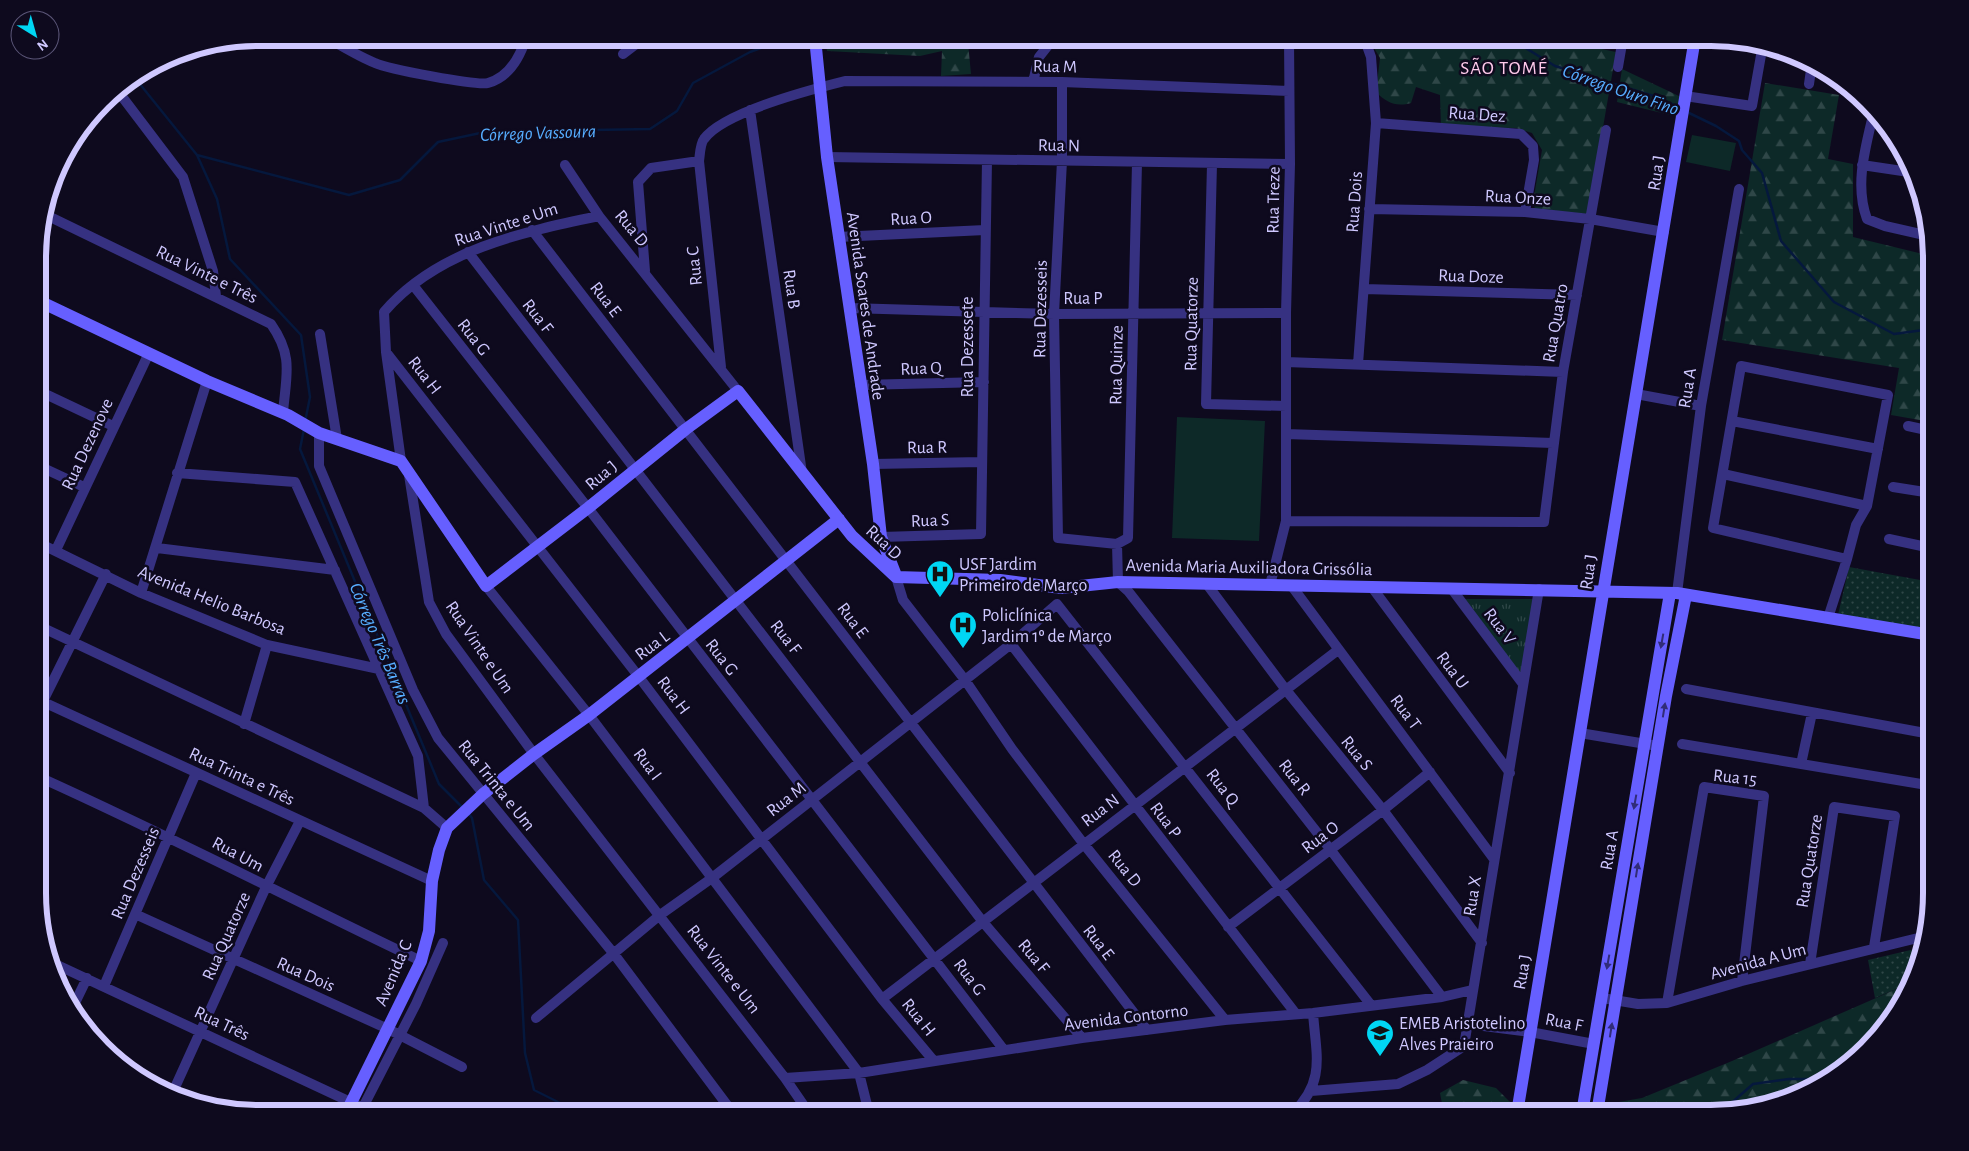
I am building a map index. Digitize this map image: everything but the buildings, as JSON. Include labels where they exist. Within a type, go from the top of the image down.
[{"type":"street","points":[[343,46],[377,64],[465,83],[487,84],[503,76],[517,59],[523,46]]},
{"type":"street","points":[[623,54],[634,46]]},
{"type":"street","name":"Avenida Soares de Andrade","points":[[816,46],[827,157],[873,464],[881,538],[896,577]]},
{"type":"street","points":[[1033,82],[1039,57],[1048,46]]},
{"type":"street","name":"Rua Treze","points":[[1270,585],[1286,521],[1286,313],[1290,164],[1290,46]]},
{"type":"street","name":"Rua Dois","points":[[1358,364],[1376,123],[1371,57],[1366,46]]},
{"type":"street","points":[[1618,67],[1622,46]]},
{"type":"street","name":"Rua J","points":[[1518,1105],[1695,46]]},
{"type":"street","points":[[1684,105],[1752,106],[1762,52]]},
{"type":"street","points":[[1810,84],[1811,72]]},
{"type":"street","name":"Rua M","points":[[820,87],[845,81],[1062,82],[1289,91]]},
{"type":"street","name":"Rua Dezesseis","points":[[1062,82],[1062,161],[1054,314],[1058,538],[1117,544]]},
{"type":"street","points":[[645,271],[638,182],[651,168],[699,161],[702,140],[714,129],[750,110],[820,87]]},
{"type":"street","points":[[121,97],[183,177],[213,270],[216,296]]},
{"type":"street","name":"Rua B","points":[[750,110],[802,473]]},
{"type":"street","points":[[1872,120],[1862,165],[1862,204],[1866,219],[1885,226],[1921,234]]},
{"type":"street","name":"Rua Dez","points":[[1376,123],[1521,134],[1533,146],[1534,160],[1525,212]]},
{"type":"street","name":"Rua Quatro","points":[[1286,521],[1544,522],[1563,372],[1606,130]]},
{"type":"street","name":"Rua N","points":[[827,157],[1290,164]]},
{"type":"street","name":"Rua Dezessete","points":[[981,534],[987,160]]},
{"type":"street","name":"Rua C","points":[[699,161],[721,367]]},
{"type":"street","name":"Rua Quinze","points":[[1117,544],[1128,538],[1137,162]]},
{"type":"street","name":"Rua Quatorze","points":[[1212,164],[1206,404],[1286,406]]},
{"type":"street","name":"Rua D","points":[[564,165],[599,216],[721,367],[852,536],[896,577],[903,600],[965,680],[1012,749],[1083,843],[1225,1020]]},
{"type":"street","points":[[1862,165],[1904,171]]},
{"type":"street","name":"Rua A","points":[[1598,1105],[1658,746],[1701,406],[1739,189]]},
{"type":"street","name":"Rua Onze","points":[[1369,209],[1525,212],[1590,219],[1664,232]]},
{"type":"street","name":"Rua Vinte e Um","points":[[599,216],[532,230],[458,255],[399,294],[384,312],[386,352],[402,461],[409,475],[429,602],[446,634],[534,754],[786,1078],[804,1105]]},
{"type":"street","name":"Rua Vinte e Três","points":[[50,217],[271,324],[283,341],[288,360],[285,414]]},
{"type":"street","name":"Rua E","points":[[532,230],[1147,1030]]},
{"type":"street","name":"Rua O","points":[[838,237],[985,230]]},
{"type":"street","name":"Rua F","points":[[468,252],[862,761],[983,922],[1082,1038]]},
{"type":"street","name":"Rua G","points":[[413,285],[936,958],[1004,1050]]},
{"type":"street","name":"Rua Doze","points":[[1364,289],[1577,295]]},
{"type":"street","points":[[46,304],[207,381],[285,414],[314,430],[402,461]]},
{"type":"street","name":"Rua P","points":[[849,308],[1054,314],[1286,313]]},
{"type":"street","points":[[320,334],[337,439]]},
{"type":"street","name":"Rua H","points":[[386,352],[639,677],[882,998],[933,1060]]},
{"type":"street","name":"Rua Dezenove","points":[[56,550],[84,487],[149,353]]},
{"type":"street","points":[[1286,362],[1563,372]]},
{"type":"street","points":[[1828,618],[1846,559],[1856,525],[1867,506],[1888,395],[1741,366],[1714,528],[1846,559]]},
{"type":"street","points":[[141,593],[157,548],[176,473],[207,381]]},
{"type":"street","name":"Rua Q","points":[[860,386],[984,382]]},
{"type":"street","name":"Rua J","points":[[486,586],[588,508],[686,429],[738,391]]},
{"type":"street","points":[[46,394],[113,426]]},
{"type":"street","points":[[1636,394],[1701,406]]},
{"type":"street","points":[[1732,421],[1878,449]]},
{"type":"street","points":[[1908,426],[1923,429]]},
{"type":"street","name":"Rua Trinta e Um","points":[[314,430],[319,466],[412,690],[438,738],[614,954],[727,1105]]},
{"type":"street","points":[[1286,434],[1553,443]]},
{"type":"street","name":"Rua R","points":[[873,464],[982,462]]},
{"type":"street","points":[[46,469],[84,487]]},
{"type":"street","points":[[176,473],[294,482],[418,756],[424,808]]},
{"type":"street","points":[[1723,474],[1867,506]]},
{"type":"street","name":"Rua I","points":[[409,475],[486,586],[590,715],[859,1073]]},
{"type":"street","points":[[1893,487],[1923,492]]},
{"type":"street","name":"Rua L","points":[[483,794],[534,754],[590,715],[839,519]]},
{"type":"street","name":"Rua S","points":[[881,538],[981,534]]},
{"type":"street","points":[[1889,539],[1923,546]]},
{"type":"street","points":[[1117,544],[1118,582]]},
{"type":"street","name":"Avenida Helio Barbosa","points":[[46,545],[141,593],[267,645],[379,668]]},
{"type":"street","points":[[157,548],[335,570]]},
{"type":"street","points":[[46,691],[106,574]]},
{"type":"street","name":"Avenida Maria Auxiliadora Grissólia","points":[[896,577],[1000,580],[1061,588],[1118,582],[1603,590],[1678,594],[1923,634]]},
{"type":"street","name":"Rua R","points":[[1118,582],[1128,591],[1236,728],[1442,997]]},
{"type":"street","name":"Rua S","points":[[1206,584],[1286,690],[1383,810],[1482,943]]},
{"type":"street","name":"Rua T","points":[[1291,585],[1494,858]]},
{"type":"street","name":"Rua U","points":[[1371,586],[1510,773]]},
{"type":"street","points":[[1057,604],[1061,588]]},
{"type":"street","name":"Rua V","points":[[1451,588],[1523,684]]},
{"type":"street","name":"Rua X","points":[[1312,1091],[1398,1084],[1428,1070],[1464,1046],[1539,589]]},
{"type":"street","name":"Rua A","points":[[1583,1105],[1645,744],[1678,594]]},
{"type":"street","name":"Rua M","points":[[536,1018],[660,916],[712,878],[1011,644],[1057,604]]},
{"type":"street","name":"Rua Q","points":[[1057,604],[1372,1005]]},
{"type":"street","points":[[46,629],[424,808],[447,828]]},
{"type":"street","name":"Rua P","points":[[1011,644],[1296,1014]]},
{"type":"street","points":[[244,724],[267,645]]},
{"type":"street","name":"Rua N","points":[[882,998],[1338,650]]},
{"type":"street","points":[[1686,689],[1923,733]]},
{"type":"street","name":"Rua Trinta e Três","points":[[46,702],[432,881]]},
{"type":"street","points":[[1801,764],[1812,713]]},
{"type":"street","points":[[1580,733],[1658,746]]},
{"type":"street","points":[[1682,744],[1921,784]]},
{"type":"street","name":"Rua O","points":[[1228,927],[1383,810],[1430,772]]},
{"type":"street","name":"Rua Dezesseis","points":[[104,986],[196,773]]},
{"type":"street","name":"Rua Um","points":[[46,780],[168,837],[266,887],[421,961]]},
{"type":"street","name":"Rua 15","points":[[1667,1003],[1704,787],[1764,796],[1742,981]]},
{"type":"street","name":"Avenida C","points":[[356,1105],[394,1032],[421,961],[429,931],[432,881],[439,850],[447,828],[483,794]]},
{"type":"street","name":"Rua Quatorze","points":[[1810,964],[1834,807],[1895,816],[1874,947]]},
{"type":"street","name":"Rua Quatorze","points":[[175,1088],[266,887],[300,821]]},
{"type":"street","points":[[1632,821],[1645,822]]},
{"type":"street","name":"Rua Dois","points":[[135,914],[394,1032],[462,1067]]},
{"type":"street","name":"Avenida A Um","points":[[1602,998],[1638,1004],[1667,1003],[1742,981],[1874,947],[1918,938]]},
{"type":"street","points":[[394,1032],[416,1004],[443,943]]},
{"type":"street","name":"Rua Três","points":[[59,966],[201,1031],[346,1105]]},
{"type":"street","points":[[76,1001],[87,978]]},
{"type":"street","name":"Avenida Contorno","points":[[786,1078],[859,1073],[1082,1038],[1225,1020],[1313,1013],[1442,997],[1472,990]]},
{"type":"street","points":[[1300,1105],[1312,1091],[1316,1072],[1313,1013]]},
{"type":"street","name":"Rua F","points":[[1468,1024],[1530,1032],[1594,1044]]},
{"type":"street","points":[[1591,1059],[1606,1060]]},
{"type":"street","points":[[859,1073],[867,1105]]},
{"type":"green space","points":[[826,46],[968,46],[971,74],[941,76],[942,51],[920,56],[827,51]]},
{"type":"green space","points":[[1373,46],[1597,46],[1597,48],[1616,52],[1588,214],[1535,209],[1533,202],[1542,150],[1532,133],[1516,128],[1441,127],[1440,95],[1416,87],[1411,103],[1396,104],[1388,101],[1376,92],[1380,58]]},
{"type":"green space","points":[[1622,69],[1681,97],[1678,117],[1617,102]]},
{"type":"green space","points":[[1765,83],[1839,95],[1828,159],[1853,164],[1853,237],[1923,254],[1923,421],[1891,415],[1899,368],[1722,340]]},
{"type":"green space","points":[[1692,135],[1736,143],[1730,171],[1686,162]]},
{"type":"green space","points":[[1177,417],[1265,421],[1259,541],[1172,538]]},
{"type":"green space","points":[[1849,567],[1923,581],[1923,629],[1838,615]]},
{"type":"green space","points":[[1463,599],[1534,599],[1521,677]]},
{"type":"green space","points":[[1916,949],[1901,987],[1875,998],[1868,960]]},
{"type":"green space","points":[[1901,987],[1887,1011],[1861,1043],[1829,1069],[1792,1089],[1766,1098],[1739,1103],[1711,1105],[1607,1105],[1642,1098]]},
{"type":"green space","points":[[1463,1080],[1496,1088],[1515,1105],[1442,1105],[1440,1093]]},
{"type":"waterway","name":"Córrego Vassoura","points":[[197,155],[349,195],[400,180],[438,142],[485,132],[650,129],[677,111],[693,83],[750,52],[766,46]]},
{"type":"waterway","name":"Córrego Ouro Fino","points":[[1501,46],[1524,47],[1555,66],[1657,97],[1680,108]]},
{"type":"waterway","name":"Córrego Três Barras","points":[[139,83],[197,155],[217,199],[230,259],[301,335],[310,397],[305,422]]},
{"type":"waterway","name":"Córrego Ouro Fino","points":[[1687,112],[1716,126],[1739,141],[1742,150],[1762,173],[1781,241],[1834,302],[1894,334],[1923,330]]},
{"type":"waterway","name":"Córrego Três Barras","points":[[304,429],[300,449],[439,784],[463,808]]},
{"type":"waterway","name":"Córrego Três Barras","points":[[469,814],[472,818],[484,880],[518,920],[525,1053],[534,1090],[564,1105]]},
{"type":"waterway","points":[[1731,1104],[1753,1084],[1789,1079],[1812,1079]]},
{"type":"place","name":"USF Jardim Primeiro de Março","points":[[940,598]]},
{"type":"place","name":"Policlínica Jardim 1º de Março","points":[[963,649]]},
{"type":"place","name":"EMEB Aristotelino Alves Praieiro","points":[[1380,1057]]},
{"type":"district","name":"SÃO TOMÉ","points":[[1504,67]]}]
